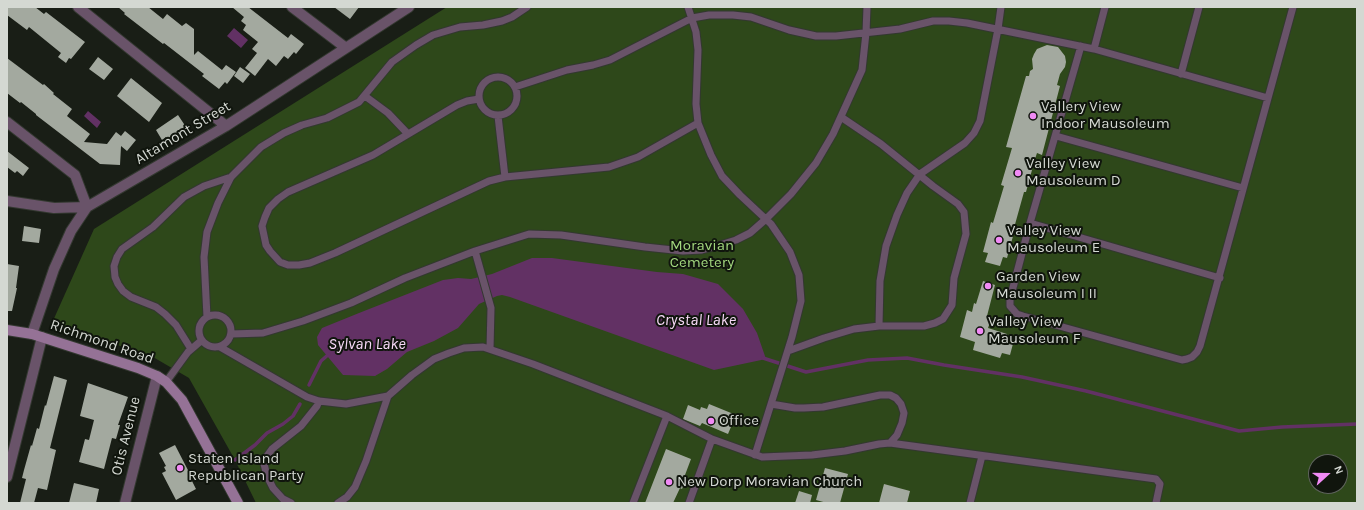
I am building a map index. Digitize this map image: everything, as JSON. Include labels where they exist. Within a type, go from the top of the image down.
[{"type":"main road","name":"Richmond Road","points":[[7,330],[37,336],[138,368],[157,376],[166,382],[182,400],[238,503]]},
{"type":"street","points":[[78,7],[226,126]]},
{"type":"street","points":[[292,7],[346,48]]},
{"type":"street","name":"Altamont Street","points":[[7,476],[37,336],[54,268],[71,231],[87,208],[226,126],[409,7]]},
{"type":"street","points":[[7,122],[75,176],[87,208],[54,208],[7,201]]},
{"type":"street","name":"Otis Avenue","points":[[125,503],[157,376]]},
{"type":"lane","points":[[207,317],[204,257],[207,232],[218,203],[231,177],[261,147],[284,133],[302,125],[327,118],[353,106],[365,96],[392,62],[416,45],[433,36],[460,27],[483,25],[502,21],[512,17],[527,7]]},
{"type":"lane","points":[[688,7],[692,18],[698,50],[696,104],[698,123],[711,155],[722,176],[771,224],[790,252],[799,276],[801,301],[781,375],[755,455]]},
{"type":"lane","points":[[231,334],[263,333],[303,321],[351,303],[405,278],[475,251],[529,234],[545,234],[683,251],[702,250],[736,240],[750,233],[791,194],[816,163],[834,134],[862,70],[867,7]]},
{"type":"lane","points":[[879,326],[880,281],[886,246],[897,215],[907,193],[920,174],[965,143],[974,133],[980,121],[1001,7]]},
{"type":"lane","points":[[1094,49],[1105,7]]},
{"type":"lane","points":[[1181,74],[1199,7]]},
{"type":"lane","points":[[1080,46],[1056,136],[1030,223],[1010,299],[1010,306],[1013,311],[1022,316],[1182,360],[1192,357],[1200,346],[1220,278],[1243,188],[1293,7]]},
{"type":"lane","points":[[515,87],[567,70],[610,60],[692,18],[709,15],[733,15],[751,17],[789,30],[816,36],[866,33],[900,29],[933,21],[949,21],[998,29],[1094,49],[1268,98]]},
{"type":"lane","points":[[492,78],[505,78],[515,87],[517,92],[516,104],[509,113],[498,116],[487,113],[480,104],[479,92],[486,81],[492,78]]},
{"type":"lane","points":[[365,96],[388,113],[408,134]]},
{"type":"lane","points":[[479,99],[456,105],[373,155],[288,192],[278,199],[269,208],[262,226],[266,245],[274,258],[288,265],[310,263],[489,182],[505,177],[609,167],[638,157],[698,123]]},
{"type":"lane","points":[[498,116],[505,177]]},
{"type":"lane","points":[[787,354],[854,329],[879,326],[924,326],[935,323],[943,319],[952,305],[954,278],[966,234],[964,212],[958,204],[933,186],[920,174],[881,144],[841,117]]},
{"type":"lane","points":[[1056,136],[1243,188]]},
{"type":"lane","points":[[191,349],[179,329],[165,314],[156,307],[131,297],[123,291],[115,277],[114,266],[122,249],[153,227],[184,197],[204,186],[231,177]]},
{"type":"lane","points":[[1030,223],[1220,278]]},
{"type":"lane","points":[[475,251],[482,271],[491,308],[490,349]]},
{"type":"lane","points":[[220,347],[227,342],[231,334],[229,324],[222,317],[207,317],[200,325],[199,335],[202,340],[210,346],[220,347],[299,393],[318,401],[346,404],[388,396]]},
{"type":"lane","points":[[166,382],[191,349],[202,340]]},
{"type":"lane","points":[[338,503],[347,497],[355,488],[366,461],[388,396],[412,375],[434,359],[464,348],[483,347],[667,416],[712,439],[762,457],[812,455],[890,443],[1156,479],[1160,484],[1156,503]]},
{"type":"lane","points":[[771,404],[795,408],[822,407],[880,395],[890,395],[896,398],[901,404],[904,413],[897,435],[890,443]]},
{"type":"lane","points":[[292,503],[283,499],[273,488],[267,476],[264,464],[272,449],[301,426],[317,406],[318,401]]},
{"type":"lane","points":[[633,503],[667,416]]},
{"type":"lane","points":[[689,503],[712,439]]},
{"type":"lane","points":[[970,503],[982,456]]},
{"type":"green space","name":"Moravian Cemetery","points":[[447,7],[1357,7],[1357,503],[256,503],[235,460],[189,378],[153,357],[52,323],[94,229]]},
{"type":"water","points":[[234,28],[248,40],[241,48],[227,36]]},
{"type":"water","points":[[88,111],[101,122],[97,128],[84,116]]},
{"type":"water","name":"Crystal Lake","points":[[532,258],[552,258],[683,274],[718,284],[743,309],[757,333],[766,359],[714,370],[502,295],[479,304],[458,328],[434,341],[407,352],[387,369],[375,376],[343,375],[318,345],[317,337],[322,328],[443,280],[458,278],[471,279],[492,274]]},
{"type":"building","points":[[7,7],[35,7],[44,14],[46,12],[85,42],[66,63],[58,57],[61,53],[29,27],[27,30],[7,15]]},
{"type":"building","points":[[118,7],[148,7],[163,19],[167,14],[182,26],[186,23],[194,29],[194,55],[198,51],[222,70],[226,65],[236,72],[227,84],[225,82],[219,89],[202,76],[204,74],[124,14],[125,13]]},
{"type":"building","points":[[232,7],[248,7],[288,38],[291,34],[304,44],[296,54],[294,52],[288,59],[284,56],[276,66],[268,59],[255,76],[245,68],[257,53],[252,49],[258,42],[243,30],[246,25],[241,21],[244,17]]},
{"type":"building","points":[[334,7],[359,7],[350,19]]},
{"type":"building","points":[[1047,45],[1058,47],[1065,56],[1065,67],[1060,74],[1057,85],[1060,86],[1042,155],[1037,153],[1026,192],[1024,192],[1007,258],[1003,257],[1000,266],[985,262],[988,253],[983,252],[991,222],[993,223],[1004,186],[1001,185],[1012,148],[1006,147],[1026,76],[1029,76],[1030,71],[1033,69],[1032,59],[1037,49]]},
{"type":"building","points":[[98,57],[113,69],[104,80],[89,69]]},
{"type":"building","points":[[7,58],[43,85],[44,84],[54,93],[53,94],[72,109],[67,116],[90,134],[84,142],[107,144],[116,132],[121,136],[125,131],[136,140],[127,151],[121,146],[120,165],[100,164],[21,102],[20,103],[7,93]]},
{"type":"building","points":[[240,67],[250,74],[243,83],[234,76]]},
{"type":"building","points":[[131,78],[162,103],[149,122],[117,96]]},
{"type":"building","points":[[178,115],[186,127],[167,139],[166,137],[162,140],[156,130]]},
{"type":"building","points":[[7,151],[29,168],[23,176],[17,171],[15,173],[7,167]]},
{"type":"building","points":[[24,226],[41,229],[39,243],[22,241]]},
{"type":"building","points":[[7,264],[19,266],[17,288],[12,311],[7,311]]},
{"type":"building","name":"Valley View Mausoleum F","points":[[983,281],[995,285],[987,316],[992,317],[988,328],[1007,334],[1006,338],[1014,340],[1010,355],[1002,353],[1000,358],[973,350],[975,342],[960,337],[967,310],[972,312]]},
{"type":"building","points":[[54,376],[67,380],[50,448],[56,450],[47,490],[38,488],[34,503],[20,503],[26,479],[22,478],[24,470],[37,428],[39,429]]},
{"type":"building","points":[[88,383],[128,397],[118,425],[120,425],[116,439],[112,438],[104,469],[79,462],[85,439],[89,440],[94,420],[80,416]]},
{"type":"building","name":"Office","points":[[709,404],[736,415],[728,434],[702,423],[700,426],[683,419],[688,405],[700,410],[701,407],[707,409]]},
{"type":"building","points":[[175,445],[196,489],[176,500],[162,473],[166,471],[164,467],[166,466],[159,453]]},
{"type":"building","name":"New Dorp Moravian Church","points":[[666,449],[691,459],[682,489],[680,488],[673,503],[645,503]]},
{"type":"building","points":[[825,468],[848,474],[840,503],[827,503],[816,500]]},
{"type":"building","points":[[74,483],[99,489],[96,503],[69,503]]},
{"type":"building","points":[[884,484],[910,491],[907,503],[879,503]]},
{"type":"building","points":[[799,491],[812,495],[810,503],[795,503]]},
{"type":"waterway","name":"Sylvan Lake","points":[[309,385],[321,361],[329,354]]},
{"type":"waterway","points":[[763,358],[806,372],[868,360],[907,358],[1022,377],[1086,391],[1239,431],[1282,427],[1357,424]]},
{"type":"waterway","points":[[235,460],[255,445],[267,433],[283,424],[293,416],[300,404]]},
{"type":"place","name":"Vallery View Indoor Mausoleum","points":[[1033,116]]},
{"type":"place","name":"Valley View Mausoleum D","points":[[1018,173]]},
{"type":"place","name":"Valley View Mausoleum E","points":[[999,240]]},
{"type":"place","name":"Garden View Mausoleum I II","points":[[988,286]]},
{"type":"place","name":"Valley View Mausoleum F","points":[[980,331]]},
{"type":"place","name":"Office","points":[[711,421]]},
{"type":"place","name":"Staten Island Republican Party","points":[[180,468]]},
{"type":"place","name":"New Dorp Moravian Church","points":[[669,482]]}]
